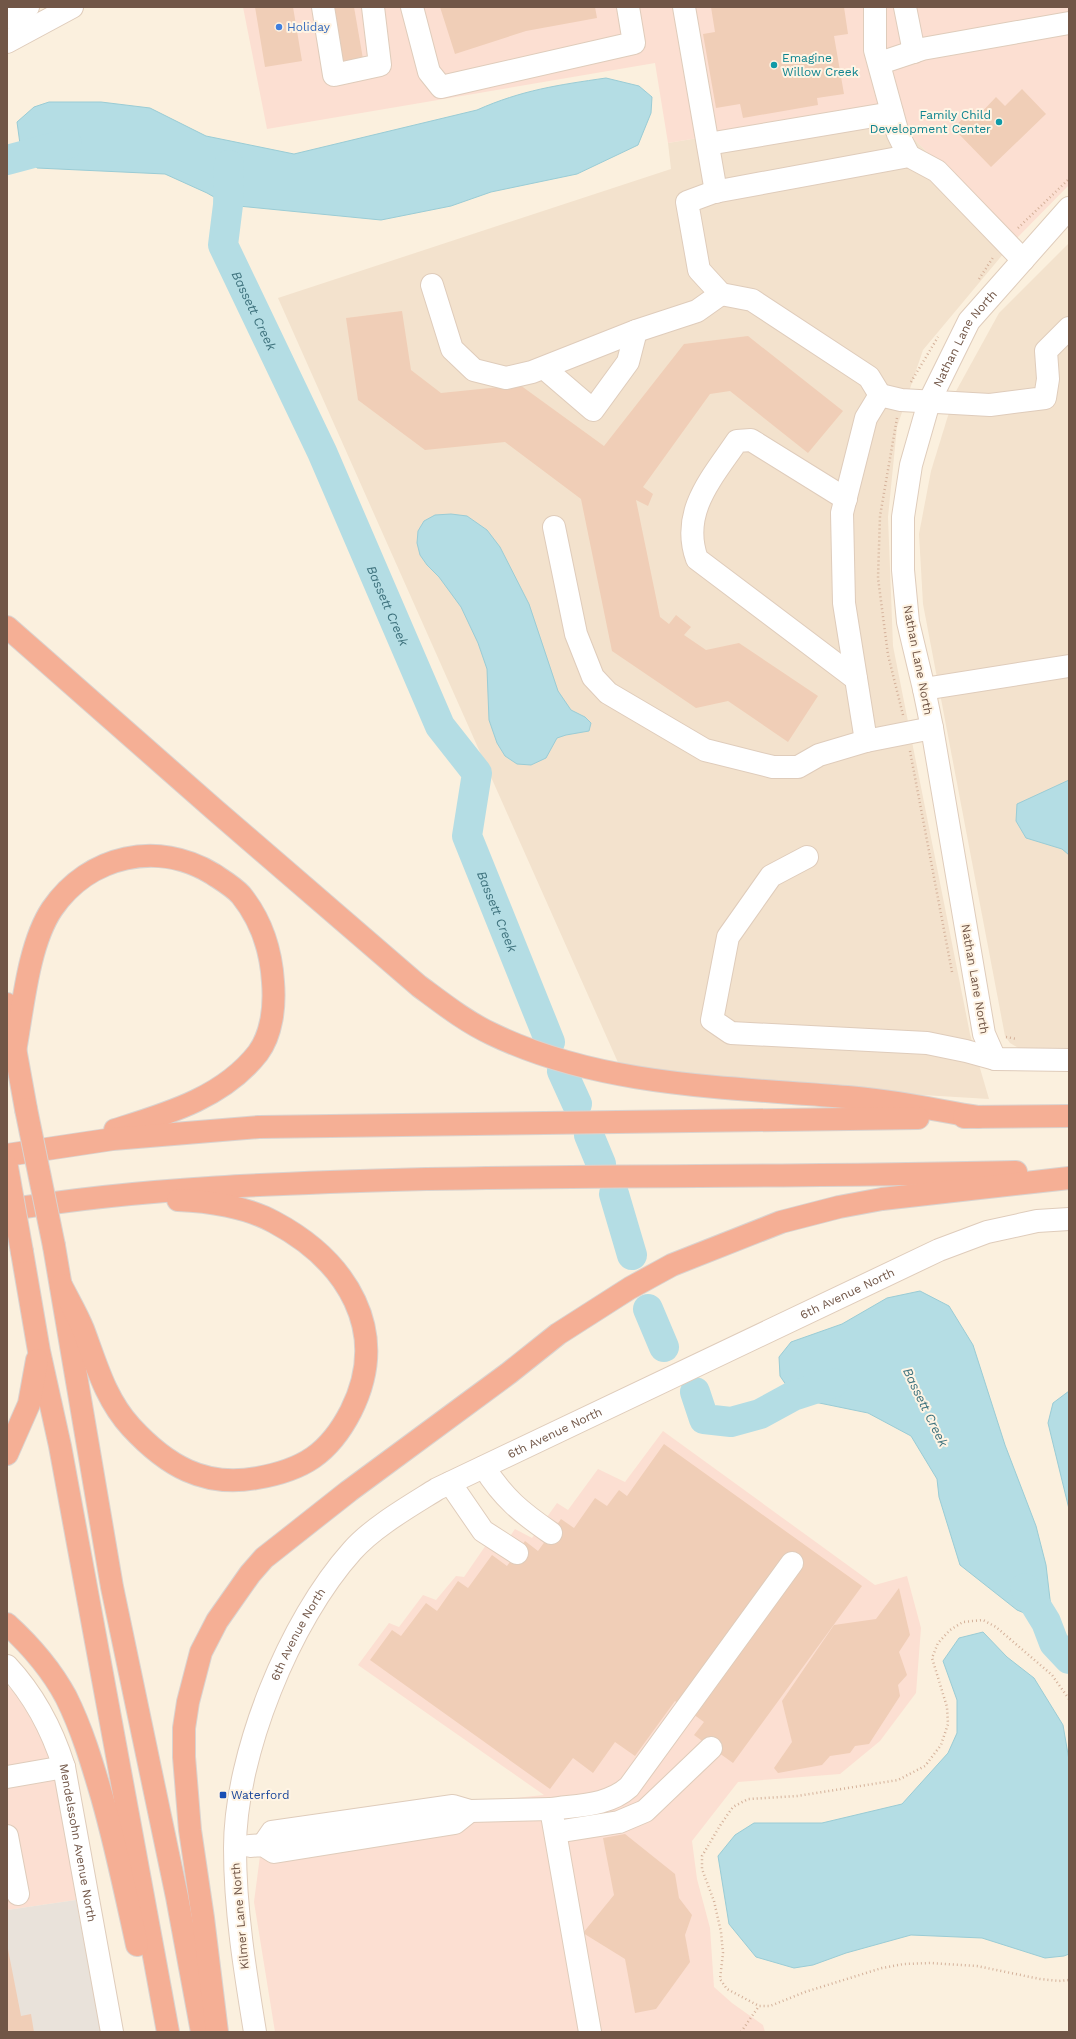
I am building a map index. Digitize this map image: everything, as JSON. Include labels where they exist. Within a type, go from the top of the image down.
[{"type":"highway","points":[[7,627],[215,810],[419,986],[490,1034],[518,1046],[575,1064],[680,1085],[849,1097],[978,1117]]},
{"type":"highway","points":[[15,1051],[33,959],[45,922],[53,907],[91,872],[107,863],[125,858],[167,856],[203,868],[240,894],[267,940],[274,991],[273,1013],[266,1040],[254,1057],[215,1090],[197,1101],[153,1118],[55,1147]]},
{"type":"highway","points":[[7,1004],[54,1246],[112,1587],[177,1897],[202,2032]]},
{"type":"highway","points":[[7,1155],[113,1139],[259,1127],[1069,1116]]},
{"type":"highway","points":[[7,1167],[39,1351],[63,1462],[168,2032]]},
{"type":"highway","points":[[7,1210],[104,1196],[214,1187],[385,1180],[585,1176],[896,1175],[1069,1171]]},
{"type":"highway","points":[[217,2032],[203,1918],[190,1830],[184,1757],[184,1728],[188,1702],[201,1652],[217,1621],[250,1574],[264,1558],[349,1491],[509,1373],[558,1334],[630,1288],[672,1265],[781,1222],[839,1207],[882,1199],[1069,1178]]},
{"type":"highway","points":[[61,1285],[82,1327],[103,1384],[117,1409],[130,1426],[167,1461],[191,1473],[220,1480],[237,1480],[276,1475],[291,1471],[302,1466],[326,1448],[342,1426],[356,1400],[362,1386],[366,1368],[366,1339],[364,1328],[348,1285],[308,1243],[272,1221],[229,1207],[194,1201],[104,1196]]},
{"type":"highway","points":[[7,1454],[28,1404],[39,1351]]},
{"type":"highway","points":[[7,1624],[29,1645],[55,1680],[80,1728],[92,1763],[117,1851],[147,1992],[163,2032]]},
{"type":"street","points":[[7,18],[27,7]]},
{"type":"street","points":[[7,42],[72,7]]},
{"type":"street","points":[[323,7],[334,75],[380,65],[373,7]]},
{"type":"street","points":[[412,7],[429,72],[441,87],[634,43],[628,7]]},
{"type":"street","points":[[684,7],[716,192]]},
{"type":"street","points":[[875,7],[876,50],[898,134],[909,156],[937,171],[1023,260]]},
{"type":"street","points":[[905,7],[914,52]]},
{"type":"street","points":[[880,63],[914,52],[1066,18]]},
{"type":"street","points":[[708,144],[892,113]]},
{"type":"street","points":[[909,156],[716,192],[687,202],[700,270],[721,294],[752,300],[869,377],[880,395],[901,400],[990,405],[1046,398],[1048,379],[1046,351],[1069,328]]},
{"type":"street","name":"Nathan Lane North","points":[[995,1059],[984,1034],[932,728],[908,622],[904,570],[903,517],[911,465],[928,402],[969,321],[1068,210]]},
{"type":"street","points":[[432,285],[452,349],[474,370],[506,378],[544,368],[636,331],[697,310],[721,294]]},
{"type":"street","points":[[544,368],[593,410],[628,362],[636,331]]},
{"type":"street","points":[[866,741],[844,604],[842,513],[866,418],[880,395]]},
{"type":"street","points":[[846,499],[751,440],[737,442],[702,493],[693,517],[692,544],[697,559],[856,679]]},
{"type":"street","points":[[554,527],[576,634],[593,677],[608,693],[705,750],[773,767],[798,766],[819,755],[866,741],[932,728]]},
{"type":"street","points":[[924,689],[1069,666]]},
{"type":"street","points":[[807,857],[771,876],[728,937],[712,1020],[731,1033],[927,1043],[995,1059],[1069,1060]]},
{"type":"street","name":"6th Avenue North","points":[[235,1847],[240,1796],[253,1738],[268,1696],[318,1595],[353,1550],[392,1517],[450,1483],[939,1250],[987,1232],[1036,1220],[1069,1219]]},
{"type":"street","points":[[484,1467],[496,1487],[521,1512],[551,1533]]},
{"type":"street","points":[[450,1483],[483,1530],[516,1553]]},
{"type":"street","points":[[235,1847],[263,1845],[272,1832],[453,1806],[470,1811],[551,1809],[604,1802],[620,1795],[629,1787],[792,1563]]},
{"type":"street","name":"Mendelssohn Avenue North","points":[[7,1667],[21,1682],[43,1715],[54,1737],[64,1767],[112,2032]]},
{"type":"street","points":[[556,1832],[619,1822],[645,1811],[711,1748]]},
{"type":"street","points":[[7,1777],[64,1767]]},
{"type":"street","points":[[551,1809],[590,2032]]},
{"type":"street","points":[[7,1836],[18,1894]]},
{"type":"street","name":"Kilmer Lane North","points":[[235,1847],[241,1948],[255,2032]]},
{"type":"path","points":[[978,280],[1005,241],[1069,179]]},
{"type":"path","points":[[941,332],[901,400],[880,516],[878,578],[888,655],[907,733],[953,977]]},
{"type":"path","points":[[984,1034],[1022,1040]]},
{"type":"path","points":[[1069,1699],[1052,1675],[996,1627],[983,1620],[963,1622],[950,1630],[938,1643],[932,1658],[947,1707],[948,1724],[942,1745],[925,1766],[898,1780],[797,1796],[748,1799],[733,1807],[702,1856],[702,1869],[714,1901],[721,1932],[723,1953],[720,1979],[726,1989],[759,2006],[770,2006],[805,1992],[882,1968],[904,1964],[931,1963],[977,1966],[1040,1979],[1059,1981],[1069,1980]]},
{"type":"path","points":[[741,2032],[759,2006]]},
{"type":"shaded area","points":[[243,7],[1069,7],[1069,185],[1014,241],[883,107],[668,143],[655,63],[267,129]]},
{"type":"shaded area","points":[[883,107],[1014,241],[923,350],[897,427],[888,517],[893,646],[970,1034],[989,1099],[789,1087],[620,1067],[278,298],[671,169],[668,143]]},
{"type":"shaded area","points":[[1069,243],[1069,1050],[1020,1049],[1010,1043],[1005,1036],[923,604],[919,534],[931,471],[955,393],[999,313]]},
{"type":"shaded area","points":[[663,1431],[875,1585],[907,1576],[921,1628],[916,1693],[880,1741],[840,1774],[738,1782],[692,1841],[697,1879],[710,1928],[714,1987],[732,2003],[763,2025],[765,2032],[275,2032],[254,1902],[264,1825],[544,1795],[358,1665],[389,1623],[399,1627],[423,1595],[436,1600],[456,1576],[464,1577],[486,1545],[499,1552],[515,1529],[532,1538],[557,1503],[568,1510],[598,1469],[625,1482]]},
{"type":"shaded area","points":[[7,1685],[17,1696],[42,1736],[58,1781],[76,1900],[7,1910]]},
{"type":"shaded area","points":[[76,1900],[101,2032],[7,2032],[7,1910]]},
{"type":"water","points":[[606,78],[639,86],[652,97],[651,113],[638,145],[577,174],[491,192],[451,206],[381,220],[228,205],[207,193],[165,174],[37,168],[20,144],[17,122],[34,107],[49,102],[101,102],[150,108],[206,136],[294,154],[477,110],[493,103],[540,89]]},
{"type":"water","points":[[451,514],[467,516],[487,530],[500,547],[529,604],[558,691],[571,710],[585,717],[591,723],[589,731],[557,738],[546,758],[531,765],[517,764],[505,756],[497,743],[489,720],[487,669],[478,643],[461,607],[439,577],[427,565],[420,555],[417,543],[418,531],[424,521],[435,515]]},
{"type":"water","points":[[1069,780],[1069,855],[1062,849],[1026,838],[1016,821],[1017,804]]},
{"type":"water","points":[[920,1291],[949,1306],[973,1345],[1005,1445],[1036,1526],[1046,1565],[1053,1625],[1017,1610],[960,1565],[939,1497],[937,1479],[911,1436],[868,1413],[795,1398],[780,1376],[779,1357],[791,1342],[842,1324],[887,1298]]},
{"type":"water","points":[[1069,1391],[1069,1509],[1048,1423],[1053,1403]]},
{"type":"water","points":[[983,1632],[1007,1657],[1034,1678],[1063,1725],[1069,1760],[1069,1954],[1045,1958],[982,1938],[911,1935],[846,1953],[813,1965],[794,1968],[756,1957],[729,1924],[718,1856],[735,1835],[754,1823],[822,1823],[902,1804],[948,1753],[957,1733],[957,1700],[943,1661],[959,1638]]},
{"type":"building","points":[[255,7],[293,7],[302,61],[265,67]]},
{"type":"building","name":"Holiday","points":[[332,7],[354,7],[363,59],[342,62]]},
{"type":"building","points":[[440,7],[595,7],[597,18],[526,31],[455,54]]},
{"type":"building","name":"Emagine Willow Creek","points":[[711,7],[844,7],[848,34],[834,36],[844,94],[817,98],[818,105],[743,118],[740,104],[716,108],[703,34],[715,32]]},
{"type":"building","name":"Family Child Development Center","points":[[1022,89],[1046,114],[991,167],[953,128],[973,109],[979,115],[996,97],[1005,106]]},
{"type":"building","points":[[402,311],[411,370],[441,393],[520,385],[604,446],[684,344],[748,336],[843,411],[808,453],[730,391],[710,394],[643,487],[653,494],[648,506],[636,500],[660,617],[669,624],[676,615],[691,627],[684,635],[706,650],[739,643],[818,696],[788,742],[728,701],[696,708],[612,651],[581,499],[505,442],[425,450],[358,400],[346,318]]},
{"type":"building","points":[[664,1444],[862,1586],[733,1763],[694,1735],[704,1722],[675,1701],[635,1756],[615,1742],[593,1773],[573,1758],[550,1789],[370,1660],[392,1630],[401,1636],[426,1603],[437,1611],[458,1581],[468,1588],[492,1555],[507,1566],[525,1541],[538,1551],[561,1519],[574,1528],[595,1498],[607,1506],[619,1490],[627,1496]]},
{"type":"building","points":[[899,1588],[910,1635],[899,1652],[907,1675],[898,1685],[900,1696],[869,1744],[855,1746],[850,1753],[830,1756],[822,1765],[778,1773],[774,1768],[792,1742],[782,1701],[834,1625],[876,1619]]},
{"type":"building","points":[[625,1834],[675,1874],[679,1898],[692,1915],[685,1935],[690,1962],[656,2009],[635,2013],[625,1959],[583,1933],[614,1895],[603,1838]]},
{"type":"building","points":[[7,1944],[21,2016],[31,2014],[34,2032],[7,2032]]},
{"type":"waterway","name":"Bassett Creek","points":[[7,160],[67,144]]},
{"type":"waterway","name":"Bassett Creek","points":[[229,165],[228,205],[223,245],[322,452],[440,726],[477,773],[467,836],[550,1042]]},
{"type":"waterway","name":"Bassett Creek","points":[[562,1071],[577,1104]]},
{"type":"waterway","name":"Bassett Creek","points":[[589,1135],[601,1164]]},
{"type":"waterway","name":"Bassett Creek","points":[[614,1194],[632,1255]]},
{"type":"waterway","name":"Bassett Creek","points":[[648,1309],[664,1347]]},
{"type":"waterway","name":"Bassett Creek","points":[[695,1392],[704,1419],[731,1422],[760,1414],[793,1396],[833,1383]]},
{"type":"waterway","name":"Bassett Creek","points":[[1025,1588],[1046,1622],[1054,1643],[1069,1659]]},
{"type":"place","name":"Holiday","points":[[279,27]]},
{"type":"place","name":"Emagine Willow Creek","points":[[774,65]]},
{"type":"place","name":"Family Child Development Center","points":[[999,122]]},
{"type":"place","name":"Waterford","points":[[223,1795]]}]
